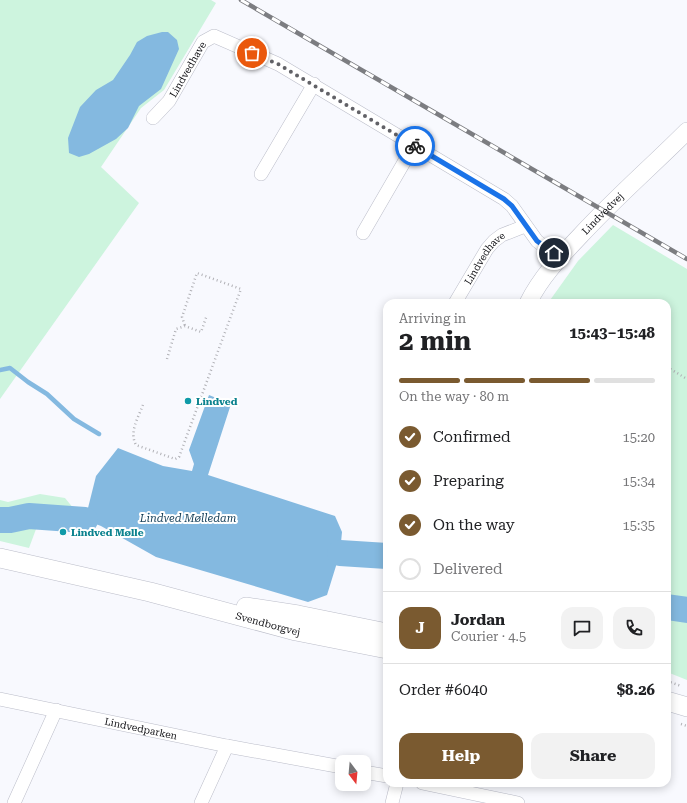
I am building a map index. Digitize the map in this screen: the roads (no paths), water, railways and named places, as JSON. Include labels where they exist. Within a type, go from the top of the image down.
[{"type":"main road","name":"Svendborgvej","points":[[0,558],[150,592],[296,631],[383,649]]},
{"type":"main road","name":"Svendborgvej","points":[[150,592],[298,615],[383,632]]},
{"type":"main road","points":[[671,702],[687,707]]},
{"type":"street","name":"Lindvedhave","points":[[154,118],[169,101],[203,42],[214,36],[278,64],[314,84],[504,199],[512,206],[537,241],[559,258]]},
{"type":"street","points":[[261,174],[314,84]]},
{"type":"street","name":"Lindvedvej","points":[[530,299],[545,274],[559,258],[603,211],[687,131]]},
{"type":"street","points":[[363,233],[414,145]]},
{"type":"street","name":"Lindvedhave","points":[[457,299],[487,249],[494,241],[502,235],[525,226]]},
{"type":"street","name":"Lindvedparken","points":[[0,699],[335,767]]},
{"type":"street","points":[[14,803],[56,710]]},
{"type":"street","points":[[201,803],[227,746]]},
{"type":"street","points":[[371,773],[383,775]]},
{"type":"street","points":[[392,803],[396,787]]},
{"type":"street","points":[[441,787],[518,803]]},
{"type":"water","points":[[168,32],[177,40],[179,49],[161,89],[139,106],[128,128],[116,139],[89,154],[79,157],[69,153],[68,138],[80,107],[96,90],[113,80],[137,42],[147,36]]},
{"type":"water","name":"Lindved Mølledam","points":[[209,395],[231,404],[208,475],[335,516],[342,532],[340,553],[327,595],[308,602],[156,557],[101,526],[85,520],[96,476],[118,448],[163,466],[192,471],[194,464],[189,450]]},
{"type":"waterway","points":[[0,370],[10,368],[47,394],[74,419],[99,434]]},
{"type":"waterway","points":[[0,520],[10,520],[29,516],[85,520]]},
{"type":"waterway","points":[[340,553],[383,556]]},
{"type":"waterway","points":[[671,608],[687,610]]},
{"type":"railway","points":[[241,0],[687,259]]},
{"type":"place","name":"Lindved","points":[[188,401]]},
{"type":"place","name":"Lindved Mølle","points":[[63,532]]}]
